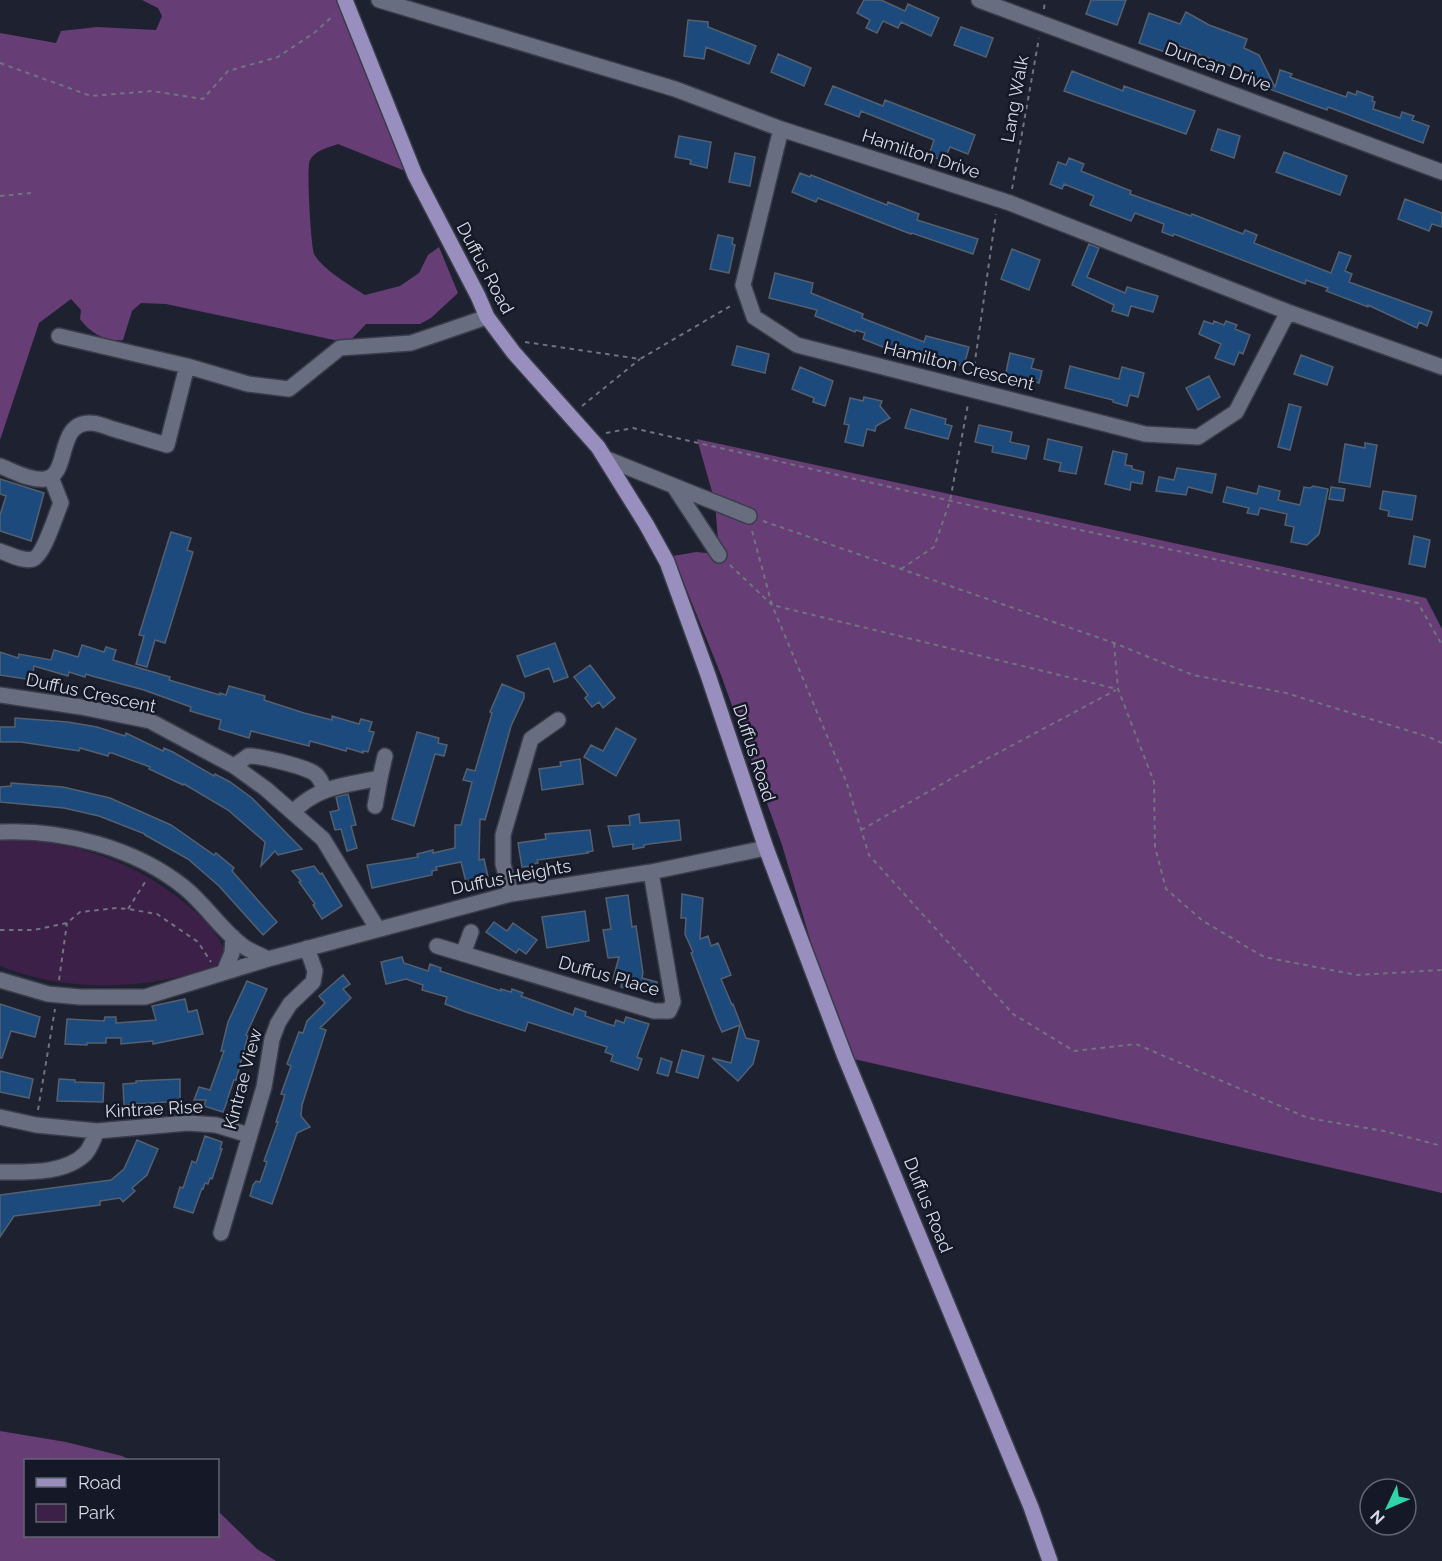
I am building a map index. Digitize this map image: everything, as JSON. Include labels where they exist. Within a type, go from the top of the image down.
[{"type":"main road","name":"Duffus Road","points":[[345,0],[415,175],[487,317],[503,339],[607,459],[667,562],[766,848],[845,1057],[1031,1507],[1050,1561]]},
{"type":"street","name":"Hamilton Drive","points":[[379,0],[422,6],[675,89],[781,129],[1004,202],[1288,312],[1442,367]]},
{"type":"street","name":"Duncan Drive","points":[[979,0],[1442,172]]},
{"type":"street","name":"Hamilton Crescent","points":[[781,129],[743,285],[754,317],[797,345],[1145,434],[1198,437],[1236,412],[1288,312]]},
{"type":"street","points":[[59,336],[187,366],[248,384],[289,389],[340,348],[411,344],[487,317]]},
{"type":"street","points":[[0,466],[33,478],[43,480],[51,477],[57,470],[68,435],[76,427],[90,423],[167,445],[187,366]]},
{"type":"street","points":[[607,459],[749,516]]},
{"type":"street","points":[[1,554],[33,559],[40,553],[61,503],[51,477]]},
{"type":"street","points":[[675,488],[719,555]]},
{"type":"street","name":"Duffus Crescent","points":[[0,695],[81,707],[150,721],[234,766],[293,812],[323,839],[377,928]]},
{"type":"street","points":[[511,894],[503,864],[503,836],[531,739],[558,720]]},
{"type":"street","points":[[234,766],[248,756],[270,760],[312,772],[320,780],[324,789]]},
{"type":"street","points":[[375,806],[384,756]]},
{"type":"street","points":[[293,812],[304,801],[324,789],[380,778]]},
{"type":"street","points":[[0,832],[19,831],[69,836],[135,857],[185,888],[244,947],[268,958]]},
{"type":"street","name":"Duffus Heights","points":[[0,980],[48,994],[80,997],[145,997],[268,958],[511,894],[651,872],[766,848]]},
{"type":"street","name":"Duffus Place","points":[[437,946],[654,1011],[669,1011],[674,1002],[651,872]]},
{"type":"street","points":[[463,954],[471,932]]},
{"type":"street","points":[[221,973],[232,953],[233,937]]},
{"type":"street","name":"Kintrae View","points":[[221,1233],[264,1087],[272,1039],[278,1023],[290,1004],[313,982],[315,971],[307,948]]},
{"type":"street","name":"Kintrae Rise","points":[[0,1117],[36,1125],[97,1131],[188,1123],[216,1125],[249,1135]]},
{"type":"street","name":"Kintrae Rise","points":[[0,1172],[34,1172],[71,1164],[88,1151],[97,1131]]},
{"type":"path","points":[[0,63],[91,96],[152,91],[203,99],[228,71],[278,57],[314,33],[334,16],[345,0]]},
{"type":"path","name":"Lang Walk","points":[[901,569],[934,547],[950,501],[1004,202],[1045,0]]},
{"type":"path","points":[[0,196],[31,193]]},
{"type":"path","points":[[569,415],[640,359],[747,296]]},
{"type":"path","points":[[503,339],[640,359]]},
{"type":"path","points":[[588,436],[633,428],[950,501],[1418,603],[1442,645]]},
{"type":"path","points":[[749,516],[1114,643],[1193,675],[1286,693],[1442,743]]},
{"type":"path","points":[[749,516],[772,605],[846,781],[869,855],[1013,1014],[1074,1052],[1136,1044],[1308,1118],[1384,1131],[1442,1146]]},
{"type":"path","points":[[719,555],[772,605],[1118,689]]},
{"type":"path","points":[[1114,643],[1118,689],[1154,782],[1155,847],[1166,889],[1203,921],[1264,957],[1357,975],[1442,970]]},
{"type":"path","points":[[861,830],[979,763],[1118,689]]},
{"type":"path","points":[[128,909],[154,868]]},
{"type":"path","points":[[0,930],[34,930],[67,923],[80,912],[116,908],[157,914],[198,942],[221,973]]},
{"type":"path","points":[[36,1125],[67,923]]},
{"type":"green space","points":[[29,839],[93,853],[150,878],[198,914],[214,932],[226,954],[220,965],[166,980],[110,985],[82,985],[54,981],[0,966],[0,840]]},
{"type":"shaded area","points":[[142,0],[345,0],[415,175],[338,144],[315,154],[309,166],[310,223],[314,254],[330,271],[365,295],[400,286],[419,273],[428,255],[439,247],[458,293],[431,318],[420,324],[366,324],[348,343],[166,304],[141,303],[132,311],[123,340],[111,340],[99,336],[84,324],[80,319],[81,310],[71,299],[39,323],[0,440],[0,33],[56,43],[61,31],[97,27],[156,30],[162,16],[158,8]]},
{"type":"shaded area","points":[[697,439],[1426,598],[1442,629],[1442,1193],[845,1057],[782,845],[721,675],[673,556],[696,552],[719,554],[715,502]]},
{"type":"shaded area","points":[[0,1431],[66,1442],[128,1459],[24,1459],[24,1537],[219,1537],[219,1512],[257,1549],[276,1561],[0,1561]]},
{"type":"building","points":[[864,0],[881,0],[905,11],[908,4],[939,18],[931,36],[901,22],[898,28],[883,21],[877,33],[866,28],[870,20],[857,13]]},
{"type":"building","points":[[1091,0],[1126,0],[1117,25],[1086,14]]},
{"type":"building","points":[[1186,12],[1209,25],[1247,39],[1244,48],[1259,55],[1275,87],[1280,70],[1292,74],[1290,77],[1346,97],[1348,92],[1356,95],[1357,91],[1373,97],[1372,101],[1375,102],[1373,109],[1400,118],[1402,112],[1414,116],[1412,120],[1429,126],[1423,143],[1328,107],[1327,110],[1242,79],[1245,71],[1168,42],[1165,52],[1139,43],[1149,13],[1180,24]]},
{"type":"building","points":[[688,20],[708,22],[708,27],[756,46],[749,64],[706,47],[704,59],[684,56]]},
{"type":"building","points":[[961,27],[993,38],[986,57],[954,45]]},
{"type":"building","points":[[778,54],[811,68],[804,86],[771,72]]},
{"type":"building","points":[[1072,71],[1123,91],[1124,86],[1195,111],[1186,134],[1064,91]]},
{"type":"building","points":[[833,86],[883,106],[885,100],[975,135],[968,154],[950,147],[944,161],[929,155],[934,140],[861,111],[859,117],[825,104]]},
{"type":"building","points":[[1218,129],[1240,136],[1234,158],[1211,150]]},
{"type":"building","points":[[679,136],[711,142],[707,168],[690,164],[691,160],[675,157]]},
{"type":"building","points":[[1284,152],[1347,176],[1340,195],[1276,172]]},
{"type":"building","points":[[735,153],[755,157],[750,186],[729,182]]},
{"type":"building","points":[[1069,158],[1084,164],[1081,171],[1131,191],[1130,194],[1191,216],[1192,214],[1243,234],[1245,230],[1257,235],[1254,243],[1331,273],[1339,252],[1351,256],[1345,271],[1352,274],[1349,282],[1432,312],[1427,326],[1419,322],[1417,328],[1368,305],[1368,307],[1326,291],[1328,288],[1306,280],[1305,284],[1174,234],[1173,236],[1162,232],[1164,224],[1135,213],[1131,221],[1090,205],[1094,196],[1064,184],[1062,189],[1050,184],[1058,162],[1066,165]]},
{"type":"building","points":[[800,173],[810,177],[811,175],[887,205],[888,202],[919,214],[917,220],[978,239],[973,254],[911,234],[818,198],[816,202],[792,192]]},
{"type":"building","points":[[1405,199],[1442,213],[1442,227],[1432,224],[1429,231],[1398,219]]},
{"type":"building","points":[[718,235],[733,238],[732,244],[735,245],[729,273],[710,269]]},
{"type":"building","points":[[1089,244],[1099,248],[1087,277],[1125,293],[1127,287],[1158,296],[1153,312],[1131,306],[1128,316],[1112,311],[1114,305],[1072,285]]},
{"type":"building","points":[[1012,249],[1040,260],[1029,290],[1001,279]]},
{"type":"building","points":[[775,273],[813,283],[811,293],[863,314],[862,318],[924,342],[926,336],[969,347],[964,366],[904,351],[903,355],[863,339],[865,333],[856,330],[855,332],[815,316],[817,310],[769,298]]},
{"type":"building","points":[[1204,321],[1213,324],[1214,321],[1224,325],[1226,321],[1237,325],[1235,329],[1250,335],[1243,354],[1239,352],[1234,365],[1215,358],[1221,344],[1199,334]]},
{"type":"building","points":[[737,346],[769,354],[765,373],[732,365]]},
{"type":"building","points":[[1010,353],[1034,359],[1031,368],[1042,371],[1039,383],[1028,380],[1028,383],[1005,377]]},
{"type":"building","points":[[1301,355],[1333,367],[1327,385],[1294,374]]},
{"type":"building","points":[[1070,366],[1119,379],[1122,367],[1144,373],[1138,397],[1130,395],[1127,406],[1113,402],[1113,400],[1065,388]]},
{"type":"building","points":[[800,367],[833,381],[825,406],[813,402],[814,398],[792,389]]},
{"type":"building","points":[[1209,376],[1220,397],[1198,410],[1186,388]]},
{"type":"building","points":[[864,397],[882,401],[880,406],[890,418],[876,426],[875,431],[867,429],[863,446],[845,442],[849,425],[844,424],[850,398],[863,401]]},
{"type":"building","points":[[1289,404],[1301,407],[1290,450],[1278,447]]},
{"type":"building","points":[[911,409],[946,419],[945,424],[952,426],[948,439],[905,428]]},
{"type":"building","points":[[979,425],[1012,432],[1010,442],[1029,446],[1026,459],[992,452],[993,446],[975,442]]},
{"type":"building","points":[[1048,439],[1082,447],[1076,474],[1059,471],[1061,463],[1044,459]]},
{"type":"building","points":[[1365,443],[1377,445],[1370,487],[1339,482],[1345,444],[1365,448]]},
{"type":"building","points":[[1113,451],[1127,454],[1125,465],[1144,472],[1142,484],[1131,482],[1130,490],[1105,484]]},
{"type":"building","points":[[1177,468],[1216,474],[1212,493],[1188,487],[1186,495],[1156,491],[1159,477],[1174,480]]},
{"type":"building","points":[[0,479],[44,493],[31,541],[0,531],[0,515],[6,496],[0,494]]},
{"type":"building","points":[[1259,486],[1280,491],[1278,500],[1300,505],[1304,487],[1328,489],[1319,534],[1307,545],[1291,542],[1294,527],[1285,525],[1287,514],[1260,508],[1258,515],[1247,513],[1249,508],[1223,502],[1227,487],[1257,494]]},
{"type":"building","points":[[1331,487],[1345,489],[1343,501],[1329,499]]},
{"type":"building","points":[[1383,491],[1416,496],[1412,520],[1388,516],[1389,511],[1380,509]]},
{"type":"building","points":[[171,532],[191,538],[187,550],[193,552],[165,643],[155,640],[147,667],[136,664],[144,636],[139,635]]},
{"type":"building","points":[[1414,536],[1430,540],[1425,567],[1409,564]]},
{"type":"building","points":[[555,643],[568,677],[554,682],[549,668],[525,677],[517,656]]},
{"type":"building","points":[[82,645],[104,652],[106,647],[116,650],[113,660],[220,695],[220,693],[226,695],[229,686],[265,696],[264,700],[304,713],[332,720],[332,716],[359,724],[361,719],[372,722],[369,731],[374,732],[368,752],[363,751],[363,753],[347,748],[346,751],[310,741],[309,746],[251,731],[249,738],[219,729],[221,720],[190,711],[191,707],[144,690],[86,674],[85,677],[69,672],[68,676],[34,666],[32,680],[0,675],[0,652],[18,658],[19,654],[51,660],[54,650],[78,657]]},
{"type":"building","points":[[590,665],[615,698],[603,708],[599,702],[592,707],[585,698],[588,695],[574,677]]},
{"type":"building","points":[[502,684],[524,693],[524,698],[511,726],[485,820],[480,819],[479,860],[484,859],[488,877],[466,882],[461,862],[436,867],[437,870],[432,871],[432,875],[372,888],[367,865],[418,857],[417,854],[433,850],[433,853],[455,848],[455,825],[461,825],[472,782],[463,780],[467,769],[475,771],[492,713],[490,712]]},
{"type":"building","points":[[15,718],[68,722],[97,727],[125,736],[126,733],[163,751],[164,748],[173,752],[214,776],[215,774],[230,782],[252,798],[302,849],[278,855],[275,851],[261,866],[265,842],[228,810],[184,784],[149,769],[150,767],[112,753],[108,756],[80,748],[79,751],[21,742],[0,742],[0,727],[15,727]]},
{"type":"building","points":[[616,728],[636,739],[616,776],[584,757],[591,745],[603,751]]},
{"type":"building","points":[[417,732],[439,738],[438,743],[447,745],[444,756],[435,754],[414,826],[392,819]]},
{"type":"building","points":[[580,759],[583,784],[542,790],[539,769],[561,766],[560,762]]},
{"type":"building","points":[[11,783],[63,787],[110,798],[171,825],[214,855],[216,853],[234,868],[232,871],[277,922],[263,935],[219,886],[188,859],[145,834],[99,816],[64,808],[0,802],[0,787],[11,786]]},
{"type":"building","points":[[348,794],[356,825],[351,826],[357,848],[347,851],[341,829],[335,830],[330,812],[339,810],[336,797]]},
{"type":"building","points":[[639,814],[640,823],[679,820],[681,840],[649,844],[633,849],[633,844],[613,847],[608,826],[630,825],[629,816]]},
{"type":"building","points":[[590,830],[593,851],[537,860],[538,863],[533,866],[522,867],[518,843],[546,839],[545,834]]},
{"type":"building","points":[[314,866],[320,874],[322,873],[342,906],[322,919],[313,905],[315,904],[299,882],[301,881],[292,871]]},
{"type":"building","points":[[682,894],[703,898],[700,939],[708,936],[711,946],[718,943],[731,975],[721,979],[746,1038],[759,1041],[753,1064],[738,1081],[712,1058],[731,1063],[740,1025],[722,1032],[717,1021],[685,934],[686,918],[681,918]]},
{"type":"building","points":[[628,895],[632,927],[636,926],[642,978],[657,982],[654,995],[621,987],[622,982],[613,979],[619,957],[608,958],[603,930],[611,929],[606,898]]},
{"type":"building","points":[[585,911],[589,941],[547,948],[542,917]]},
{"type":"building","points":[[494,922],[507,931],[513,923],[537,940],[526,954],[519,949],[516,953],[486,932]]},
{"type":"building","points":[[402,957],[404,963],[428,971],[430,964],[441,968],[440,971],[501,991],[501,989],[511,992],[512,989],[523,993],[521,996],[573,1015],[575,1008],[586,1012],[585,1016],[614,1026],[616,1020],[624,1023],[626,1017],[649,1024],[637,1057],[642,1059],[638,1070],[611,1061],[613,1055],[605,1052],[607,1047],[528,1022],[525,1031],[466,1012],[445,1004],[447,997],[422,990],[423,985],[406,979],[386,984],[381,962]]},
{"type":"building","points":[[343,975],[350,984],[343,989],[351,998],[320,1028],[326,1030],[302,1105],[301,1116],[310,1127],[297,1133],[272,1204],[250,1196],[253,1185],[256,1181],[260,1182],[267,1162],[264,1161],[278,1122],[276,1122],[285,1095],[281,1094],[291,1066],[287,1064],[299,1032],[303,1033],[307,1021],[325,1003],[319,996]]},
{"type":"building","points":[[247,981],[267,989],[246,1035],[248,1036],[236,1080],[234,1080],[228,1097],[232,1099],[228,1099],[223,1112],[204,1106],[206,1100],[194,1100],[199,1087],[210,1090],[224,1051],[221,1051],[228,1022]]},
{"type":"building","points":[[185,999],[188,1012],[197,1010],[203,1034],[153,1044],[153,1041],[121,1044],[121,1038],[106,1038],[106,1043],[65,1044],[67,1019],[104,1021],[105,1017],[116,1017],[116,1023],[156,1020],[152,1006]]},
{"type":"building","points":[[0,1004],[40,1017],[35,1037],[11,1031],[2,1058],[0,1058]]},
{"type":"building","points":[[682,1050],[704,1056],[698,1078],[676,1072]]},
{"type":"building","points":[[661,1058],[672,1062],[668,1076],[657,1073]]},
{"type":"building","points":[[0,1071],[33,1079],[29,1098],[0,1092]]},
{"type":"building","points":[[59,1079],[104,1083],[103,1102],[57,1101]]},
{"type":"building","points":[[180,1079],[180,1101],[124,1105],[123,1084],[136,1083],[136,1081]]},
{"type":"building","points":[[205,1136],[222,1142],[220,1149],[222,1149],[212,1179],[210,1178],[208,1184],[205,1183],[202,1188],[193,1213],[174,1207],[192,1161],[196,1163]]},
{"type":"building","points":[[137,1140],[158,1149],[147,1175],[132,1188],[135,1191],[123,1202],[120,1198],[100,1201],[100,1205],[14,1216],[0,1237],[0,1195],[111,1180],[124,1169]]}]
